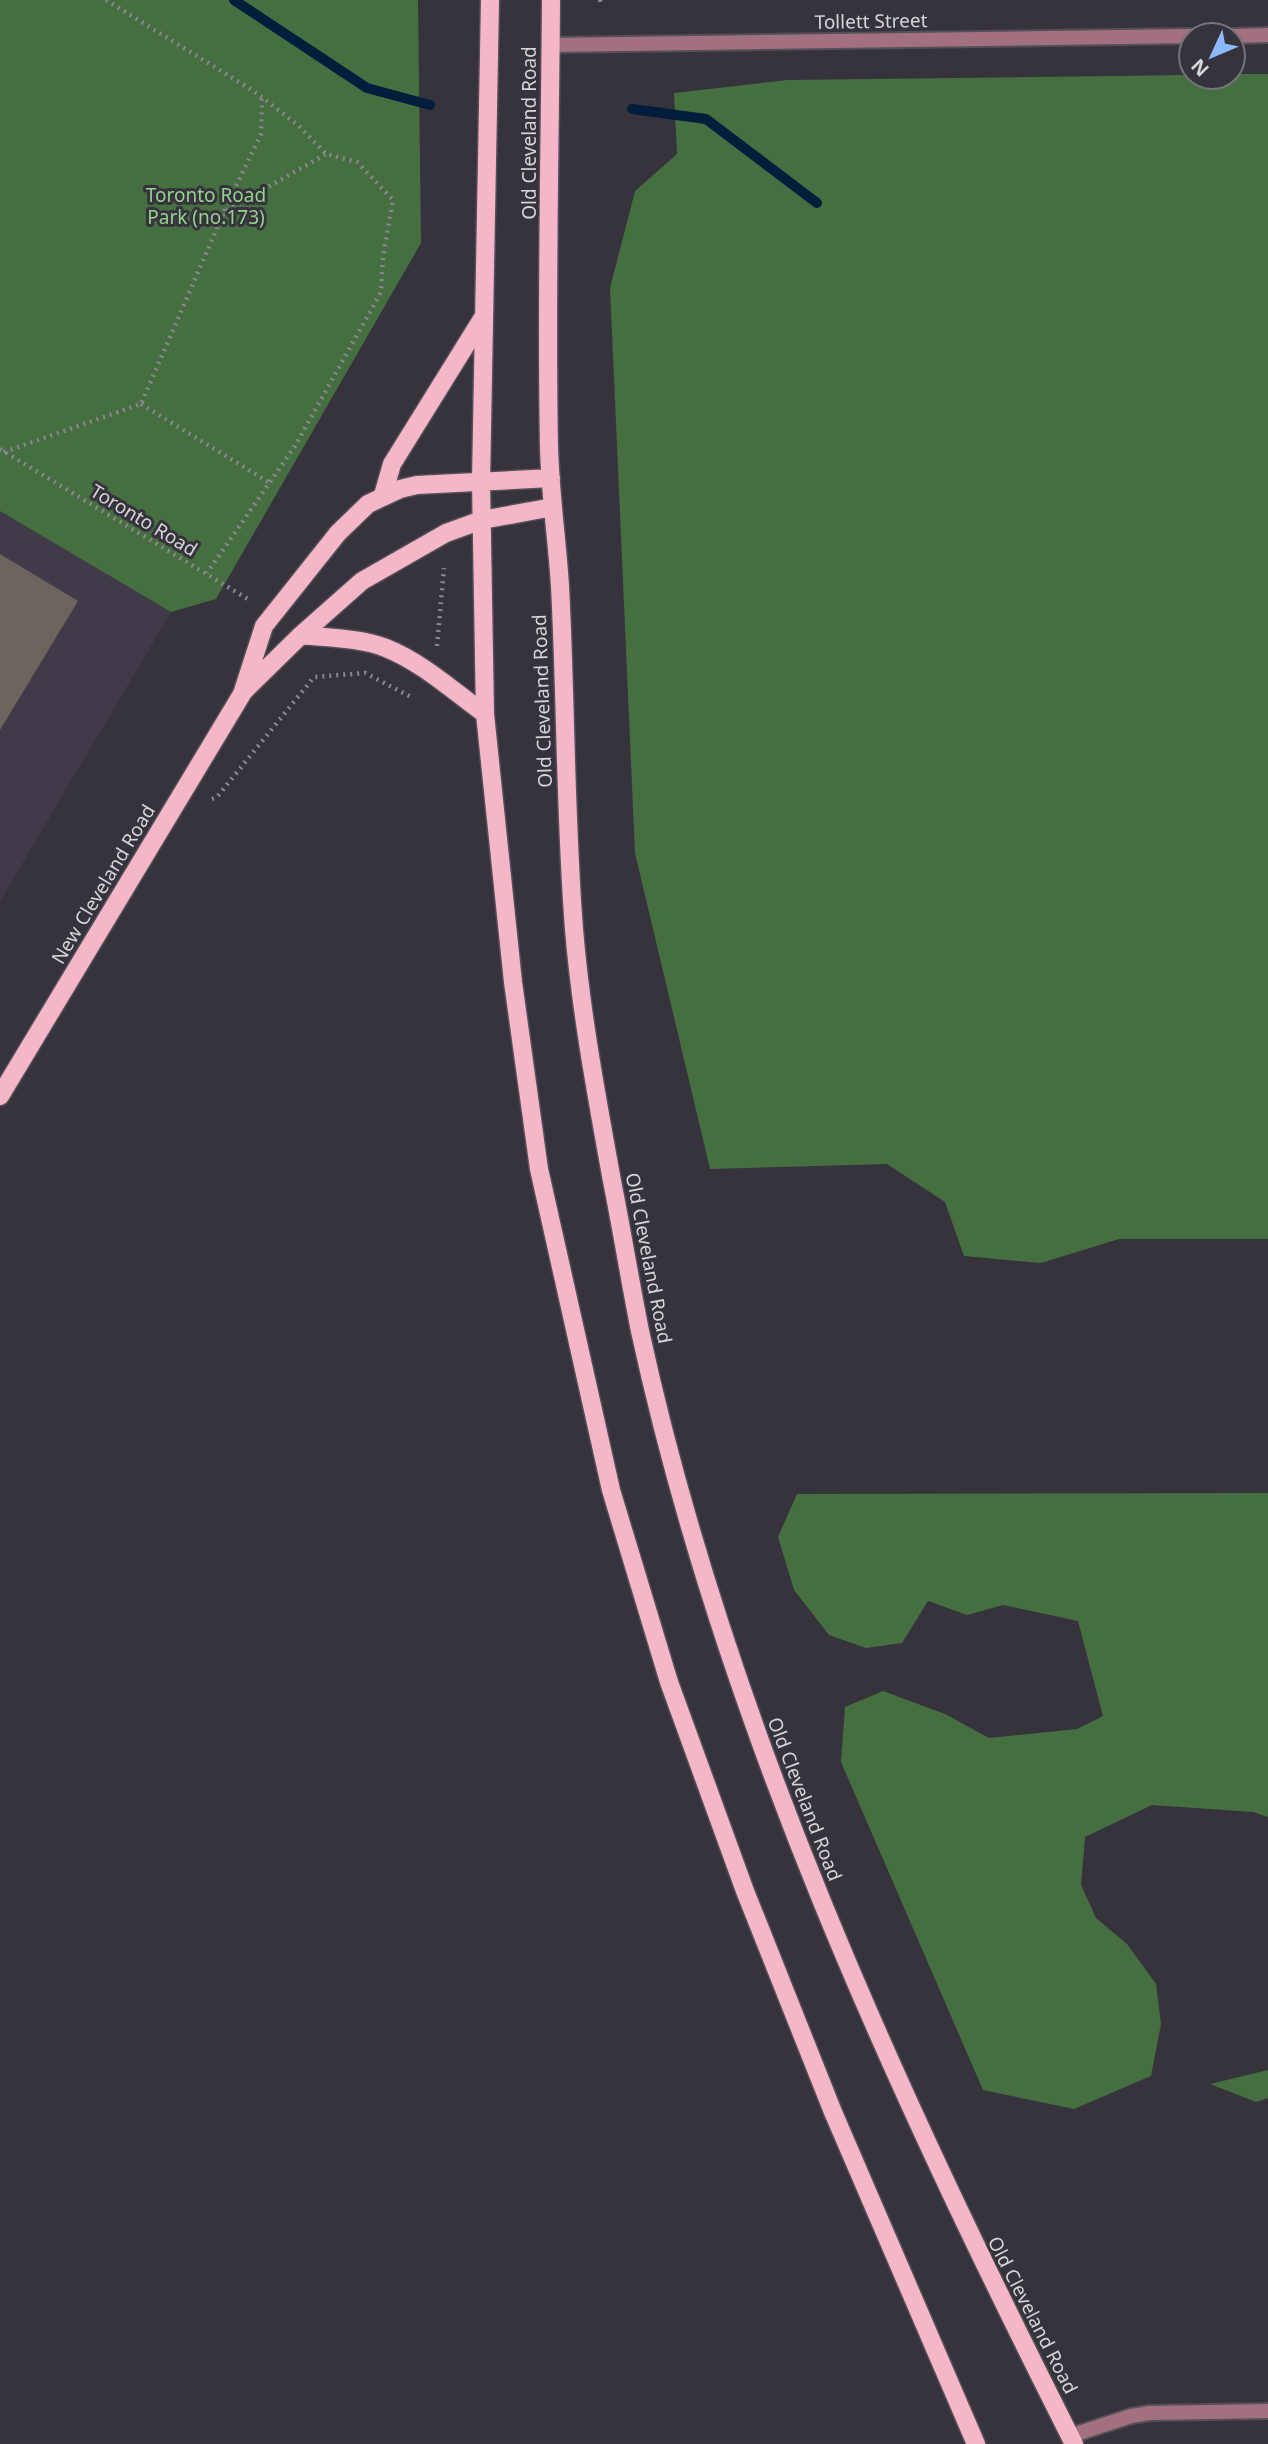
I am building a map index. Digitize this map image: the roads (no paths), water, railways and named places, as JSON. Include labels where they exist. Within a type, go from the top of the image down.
[{"type":"main road","points":[[490,0],[482,319],[481,482],[485,714],[513,982],[540,1169],[611,1490],[669,1682],[745,1891],[833,2112],[976,2444]]},
{"type":"main road","name":"Old Cleveland Road","points":[[551,0],[551,478],[560,586],[565,783],[575,934],[599,1110],[641,1332],[672,1459],[712,1599],[748,1709],[813,1881],[979,2255],[1072,2440]]},
{"type":"main road","points":[[383,495],[396,458],[482,319]]},
{"type":"main road","name":"New Cleveland Road","points":[[0,1096],[242,694],[264,626],[353,517],[368,503],[383,495],[416,485],[551,478]]},
{"type":"main road","name":"New Cleveland Road","points":[[242,694],[301,635],[362,580],[446,533],[482,520],[553,507]]},
{"type":"main road","points":[[301,635],[352,640],[384,647],[409,659],[485,714]]},
{"type":"street","points":[[1247,36],[1268,35]]},
{"type":"street","name":"Tollett Street","points":[[551,46],[1177,36]]},
{"type":"street","points":[[1072,2440],[1123,2418],[1150,2413],[1268,2411]]},
{"type":"waterway","points":[[234,0],[367,88],[430,105]]},
{"type":"waterway","points":[[632,109],[706,119],[817,203]]},
{"type":"park label","name":"Toronto Road Park (no.173)","points":[[206,206]]}]
